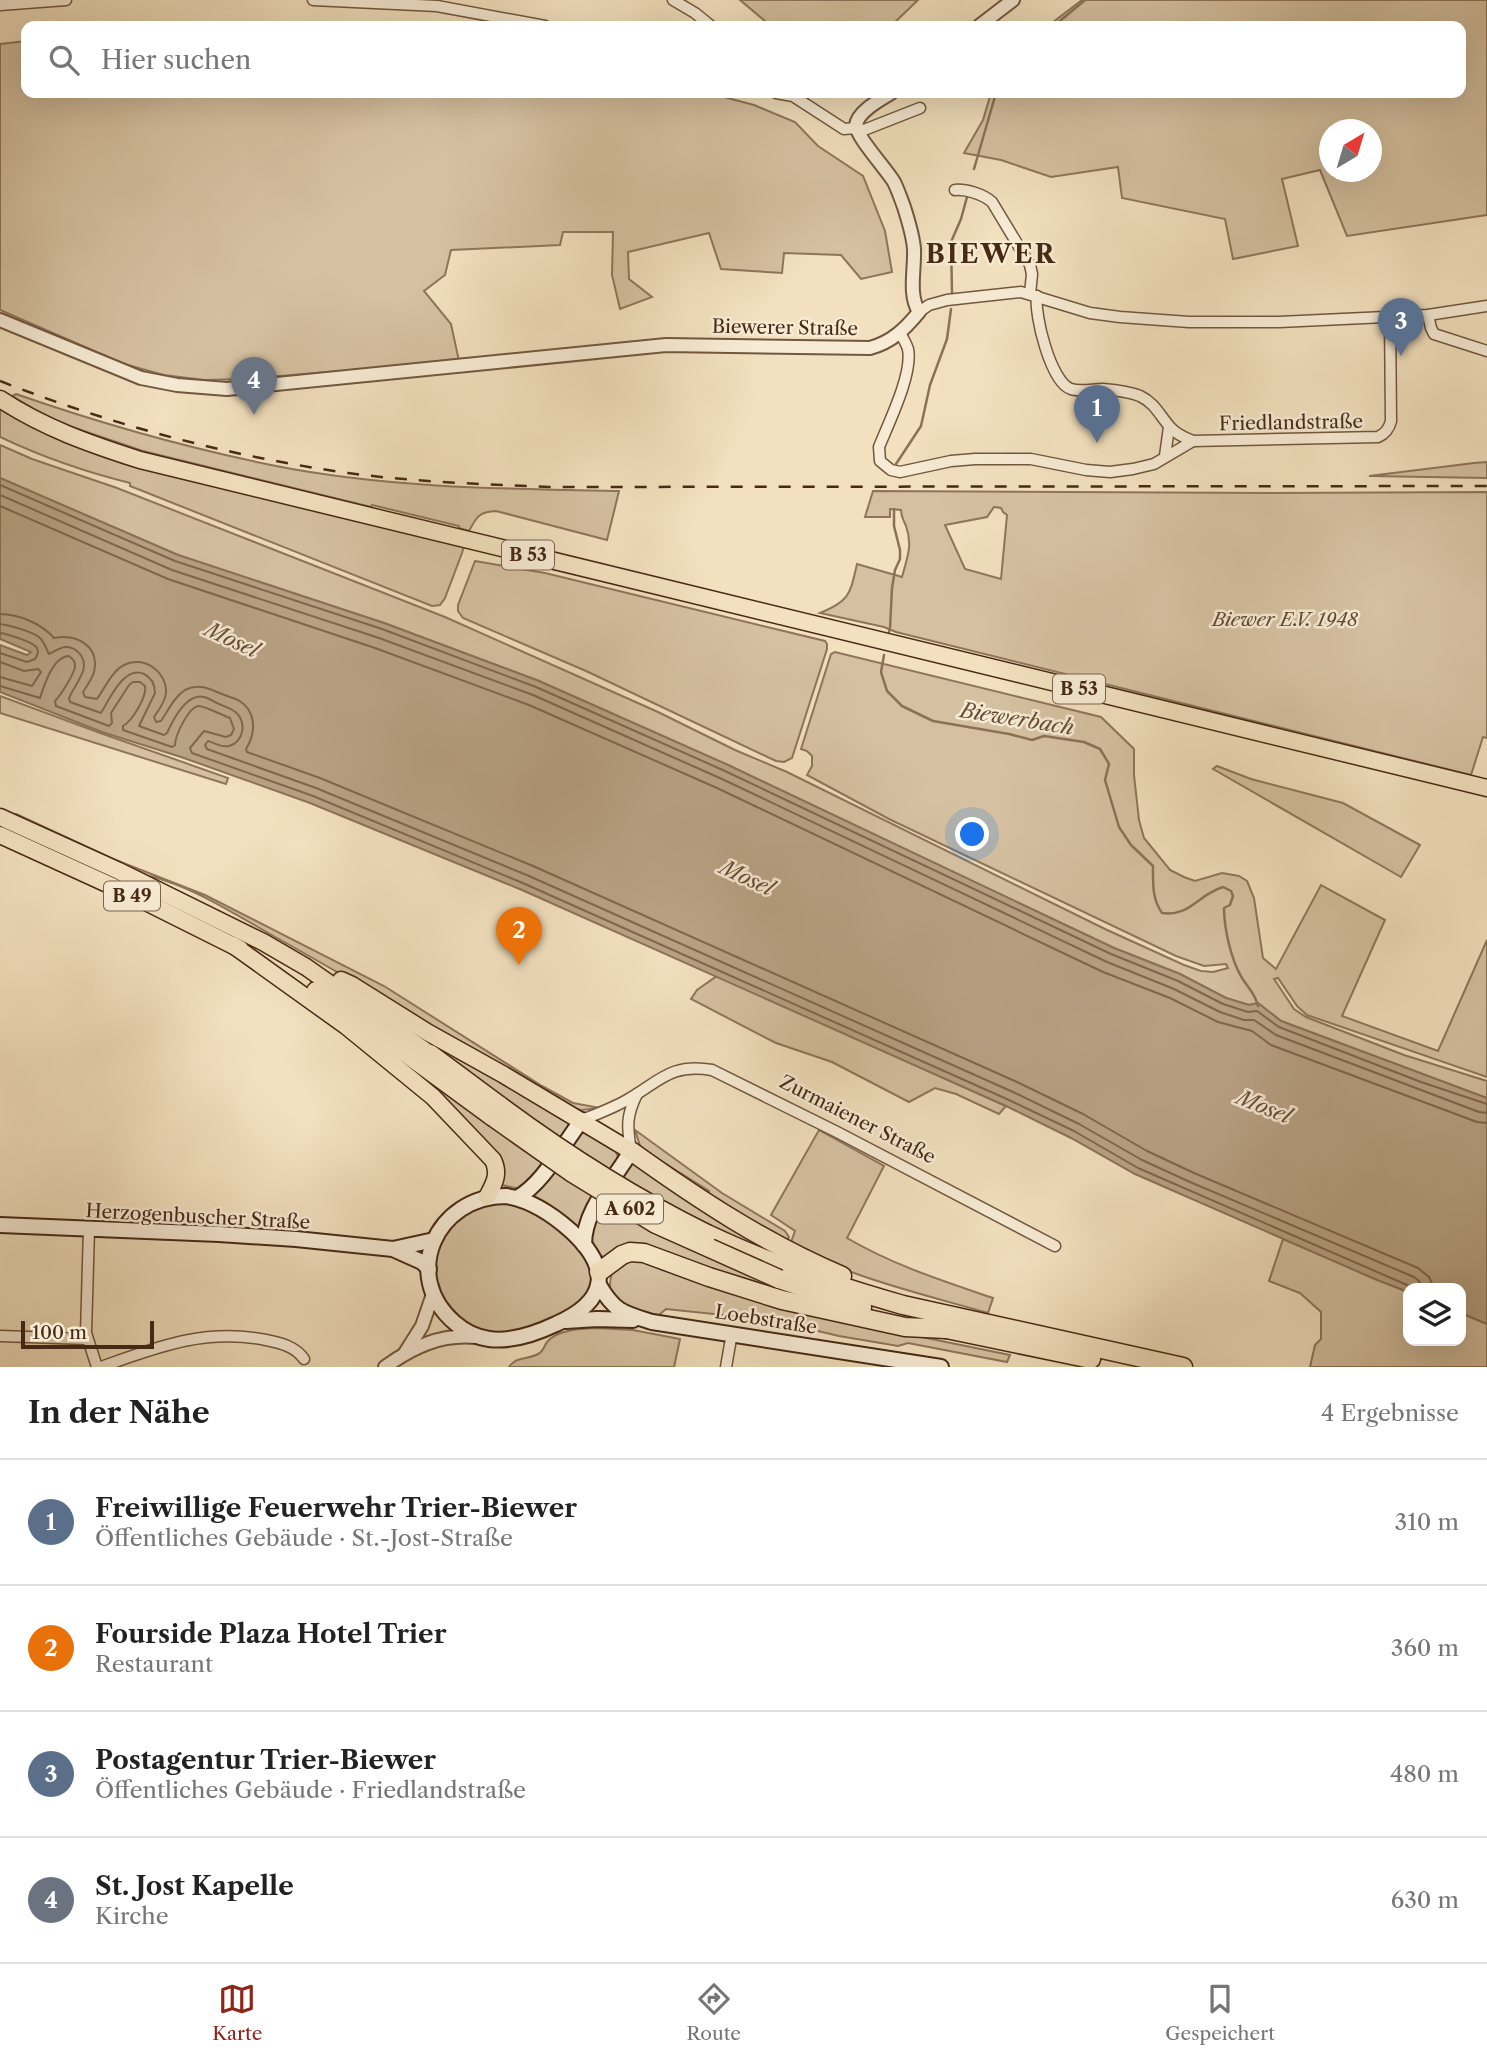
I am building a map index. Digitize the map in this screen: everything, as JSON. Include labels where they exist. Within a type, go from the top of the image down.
[{"type":"highway","name":"A 602","points":[[316,991],[496,1112]]},
{"type":"highway","name":"A 602","points":[[430,1054],[496,1112],[571,1172],[656,1224],[723,1256],[784,1262],[866,1308],[946,1329],[1127,1367]]},
{"type":"highway","points":[[631,1151],[784,1262],[883,1290],[922,1310],[1182,1367]]},
{"type":"highway","points":[[599,1278],[622,1255],[630,1252],[644,1253],[709,1278],[768,1296],[905,1327],[946,1329]]},
{"type":"main road","name":"B 53","points":[[0,399],[28,417],[70,437],[140,460],[1487,788]]},
{"type":"main road","name":"B 49","points":[[0,817],[226,923],[306,967]]},
{"type":"main road","name":"B 49","points":[[0,835],[233,945]]},
{"type":"main road","name":"A 602","points":[[233,945],[316,991]]},
{"type":"main road","points":[[233,945],[355,1033],[433,1097],[497,1167],[497,1174],[487,1197]]},
{"type":"main road","name":"A 602","points":[[306,967],[430,1054]]},
{"type":"main road","points":[[306,967],[352,985],[631,1151],[590,1214],[584,1245]]},
{"type":"main road","points":[[517,1198],[537,1182],[582,1120]]},
{"type":"main road","points":[[487,1197],[517,1198],[548,1213],[584,1245],[595,1261],[599,1278],[597,1292],[589,1303],[563,1321],[507,1339],[481,1337],[469,1333],[449,1318],[441,1308],[433,1294],[429,1269],[430,1254],[443,1225],[456,1211],[487,1197]]},
{"type":"main road","name":"Herzogenbuscher Straße","points":[[0,1225],[296,1239],[393,1249],[422,1262],[429,1269]]},
{"type":"main road","name":"Herzogenbuscher Straße","points":[[393,1249],[434,1240]]},
{"type":"main road","name":"Loebstraße","points":[[599,1278],[608,1301],[616,1308],[652,1322],[941,1367]]},
{"type":"main road","points":[[563,1321],[597,1319],[652,1322]]},
{"type":"street","points":[[0,5],[66,0]]},
{"type":"street","points":[[313,0],[437,6],[518,21]]},
{"type":"street","points":[[673,0],[705,21]]},
{"type":"street","points":[[986,21],[1013,0]]},
{"type":"street","points":[[797,98],[844,129],[864,130],[920,108]]},
{"type":"street","points":[[884,98],[858,118],[856,128],[860,138],[895,184],[904,207],[914,249],[914,299],[919,312]]},
{"type":"street","points":[[963,191],[992,202],[1024,253],[1030,265],[1033,295],[1048,356],[1064,386],[1072,390],[1106,389],[1140,396],[1152,404],[1179,435],[1193,441]]},
{"type":"street","name":"Biewerer Straße","points":[[0,320],[141,378],[177,386],[227,389],[666,345],[870,348],[885,343],[900,333],[929,305],[947,300],[1005,293],[1033,295],[1090,313],[1189,322],[1279,322],[1427,315],[1487,306]]},
{"type":"street","points":[[1427,315],[1434,334],[1487,351]]},
{"type":"street","name":"Friedlandstraße","points":[[900,333],[908,348],[904,384],[879,447],[880,461],[891,470],[900,472],[951,461],[1031,459],[1110,472],[1154,464],[1193,441],[1384,435],[1391,421],[1390,316]]},
{"type":"street","points":[[1164,456],[1169,426]]},
{"type":"street","points":[[0,847],[30,848]]},
{"type":"street","name":"Zurmaiener Straße","points":[[582,1120],[610,1109],[677,1070],[712,1070],[1055,1246]]},
{"type":"street","points":[[631,1151],[628,1120],[638,1094]]},
{"type":"street","points":[[89,1229],[85,1324],[87,1339],[99,1367],[168,1344],[217,1336],[279,1343],[296,1351],[304,1359]]},
{"type":"street","points":[[405,1353],[422,1326],[433,1294]]},
{"type":"street","points":[[726,1367],[732,1333]]},
{"type":"street","points":[[385,1367],[405,1353],[440,1338],[460,1335],[481,1337]]},
{"type":"street","points":[[0,1336],[87,1339]]},
{"type":"green space","points":[[740,0],[918,0],[896,21],[765,21]]},
{"type":"green space","points":[[1082,0],[1487,0],[1487,215],[1347,236],[1325,182],[1382,182],[1382,119],[1319,119],[1319,170],[1282,179],[1298,246],[1233,259],[1225,219],[1122,198],[1118,167],[1051,177],[1001,160],[964,153],[983,120],[990,98],[1466,98],[1466,21],[1055,21]]},
{"type":"green space","points":[[21,42],[21,98],[728,98],[754,105],[795,122],[818,146],[863,176],[885,231],[892,272],[861,279],[841,255],[784,253],[782,273],[721,269],[709,233],[628,252],[629,279],[652,297],[620,309],[612,275],[613,232],[563,232],[560,245],[451,250],[445,275],[424,291],[451,324],[459,361],[244,379],[204,380],[164,375],[124,364],[0,310],[0,44]]},
{"type":"green space","points":[[16,394],[174,442],[314,473],[444,486],[619,491],[607,540],[496,511],[479,516],[469,531],[459,526],[143,451],[54,421],[12,396]]},
{"type":"green space","points":[[0,409],[60,439],[122,463],[464,546],[462,553],[445,598],[440,605],[432,606],[130,486],[130,483],[64,463],[0,437]]},
{"type":"green space","points":[[0,445],[445,617],[787,772],[1105,929],[1184,965],[1213,972],[1228,968],[1226,964],[1204,966],[1176,956],[889,819],[807,775],[812,766],[812,756],[801,749],[831,654],[835,652],[1101,717],[1134,749],[1139,820],[1144,838],[1170,870],[1184,877],[1195,881],[1222,873],[1239,876],[1247,881],[1254,898],[1263,958],[1276,969],[1321,885],[1385,920],[1342,1016],[1438,1051],[1487,940],[1487,1077],[1307,1015],[1297,1006],[1278,978],[1274,979],[1294,1009],[1306,1017],[1404,1055],[1487,1081],[1487,1098],[1281,1021],[1258,1003],[1249,1005],[1226,998],[1180,974],[1114,948],[728,765],[539,681],[384,623],[178,555],[0,478]]},
{"type":"green space","points":[[1487,462],[1487,478],[1369,476],[1474,463]]},
{"type":"green space","name":"Biewer E.V. 1948","points":[[873,491],[1487,492],[1487,738],[1483,737],[1471,775],[820,613],[837,605],[847,595],[857,564],[902,577],[909,546],[901,510],[890,509],[890,517],[865,517]],"holes":[[[994,507],[1001,508],[1007,515],[1001,579],[965,569],[945,525],[987,517]]]},
{"type":"green space","points":[[475,561],[545,573],[825,641],[827,649],[792,758],[784,762],[776,761],[586,671],[463,618],[458,611],[458,605]]},
{"type":"green space","points":[[0,696],[228,778],[226,784],[0,713]]},
{"type":"green space","points":[[1217,766],[1251,779],[1343,803],[1420,845],[1401,877],[1213,769]]},
{"type":"green space","points":[[16,814],[113,859],[205,895],[384,986],[573,1103],[600,1108],[572,1108],[210,900],[174,884],[138,874],[12,817]]},
{"type":"green space","points":[[717,976],[1006,1106],[999,1114],[956,1094],[935,1088],[909,1102],[832,1062],[776,1043],[691,999],[697,990]]},
{"type":"green space","points":[[304,990],[361,997],[572,1123],[530,1184],[524,1188],[501,1185],[503,1170]]},
{"type":"green space","points":[[635,1130],[722,1193],[785,1231],[789,1237],[786,1243],[645,1151],[640,1146]]},
{"type":"green space","points":[[819,1130],[884,1166],[847,1238],[900,1264],[993,1298],[988,1313],[862,1276],[790,1245],[795,1231],[771,1215]]},
{"type":"green space","points":[[579,1133],[590,1133],[615,1149],[618,1157],[579,1229],[547,1203],[532,1195]]},
{"type":"green space","points":[[631,1159],[780,1256],[769,1290],[615,1250],[603,1257],[599,1255],[591,1239],[591,1223]]},
{"type":"green space","points":[[493,1202],[514,1203],[543,1216],[575,1242],[590,1260],[594,1276],[588,1297],[553,1320],[508,1334],[486,1333],[469,1326],[445,1306],[434,1275],[436,1253],[445,1232],[467,1211]]},
{"type":"green space","points":[[1283,1239],[1403,1290],[1403,1346],[1466,1346],[1466,1315],[1487,1324],[1487,1367],[1310,1367],[1315,1345],[1321,1339],[1321,1312],[1300,1293],[1269,1281]]},
{"type":"green space","points":[[637,1260],[774,1307],[1010,1355],[1007,1362],[908,1343],[898,1346],[839,1336],[771,1320],[666,1309],[659,1315],[637,1311],[625,1307],[614,1298],[610,1280],[619,1262]]},
{"type":"green space","points":[[596,1328],[633,1330],[680,1339],[674,1367],[509,1367],[515,1361],[540,1353],[548,1341],[558,1334]]},
{"type":"water","name":"Mosel","points":[[0,478],[178,555],[384,623],[539,681],[728,765],[1114,948],[1180,974],[1226,998],[1249,1005],[1258,1003],[1281,1021],[1487,1098],[1487,1324],[1466,1315],[1466,1283],[1403,1283],[1403,1290],[1377,1280],[1135,1174],[1006,1106],[522,890],[310,803],[102,732],[0,692],[0,645],[27,655],[31,652],[0,639]]},
{"type":"waterway","name":"Biewerbach","points":[[1060,21],[1085,0]]},
{"type":"waterway","name":"Biewerbach","points":[[974,169],[995,98]]},
{"type":"waterway","name":"Biewerbach","points":[[952,293],[951,242],[967,197]]},
{"type":"waterway","name":"Biewerbach","points":[[896,464],[921,426],[930,385],[947,339],[951,309]]},
{"type":"waterway","name":"Biewerbach","points":[[889,632],[892,588],[900,559],[894,509]]},
{"type":"waterway","name":"Biewerbach","points":[[884,655],[881,672],[887,691],[902,706],[933,721],[1032,740],[1044,736],[1084,742],[1100,749],[1109,764],[1105,780],[1119,827],[1131,845],[1153,866],[1155,896],[1162,913],[1180,912],[1223,887],[1231,891],[1233,896],[1230,905],[1224,908],[1229,944],[1238,971],[1258,1006]]},
{"type":"railway","points":[[0,381],[85,412],[215,448],[303,466],[423,481],[549,487],[1487,486]]},
{"type":"place","name":"Postagentur Trier-Biewer","points":[[1401,356]]},
{"type":"place","name":"St. Jost Kapelle","points":[[254,415]]},
{"type":"place","name":"Freiwillige Feuerwehr Trier-Biewer","points":[[1097,443]]},
{"type":"place","name":"Fourside Plaza Hotel Trier","points":[[519,965]]},
{"type":"district","name":"BIEWER","points":[[991,254]]}]
